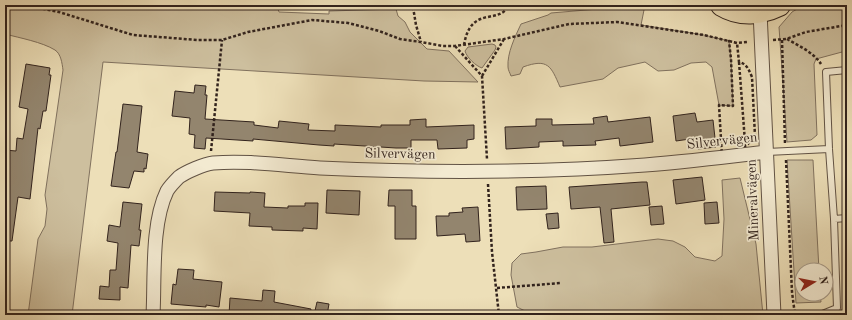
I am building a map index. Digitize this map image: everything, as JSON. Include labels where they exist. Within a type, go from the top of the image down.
[{"type":"highway","points":[[722,5],[746,13],[769,8]]},
{"type":"street","name":"Mineralvägen","points":[[769,8],[762,41],[774,315]]},
{"type":"street","name":"Silvervägen","points":[[745,150],[767,152]]},
{"type":"street","name":"Silvervägen","points":[[153,315],[156,234],[164,200],[168,189],[180,176],[199,167],[212,164],[242,163],[321,168],[488,171],[646,165],[722,157]]},
{"type":"lane","points":[[820,315],[837,308],[826,72],[847,70]]},
{"type":"lane","points":[[767,152],[829,149]]},
{"type":"lane","points":[[834,219],[847,218]]},
{"type":"path","points":[[23,5],[59,12],[133,35],[198,40],[222,40],[248,32],[312,20],[348,23],[379,31],[400,39],[443,46],[464,45],[504,39],[569,24],[617,22],[704,35],[737,43],[782,40],[806,32],[847,25]]},
{"type":"path","points":[[464,45],[467,31],[474,22],[485,17],[501,14],[505,12],[509,5]]},
{"type":"path","points":[[413,7],[421,42]]},
{"type":"path","points":[[499,315],[492,252],[482,76],[504,39]]},
{"type":"path","points":[[786,39],[804,48],[817,58],[826,72]]},
{"type":"path","points":[[212,164],[210,148],[222,40]]},
{"type":"path","points":[[782,40],[792,292],[795,315]]},
{"type":"path","points":[[729,41],[733,106],[719,105],[722,157],[745,150],[754,136],[752,77],[744,63],[739,62]]},
{"type":"path","points":[[737,43],[745,150]]},
{"type":"path","points":[[455,46],[482,76]]},
{"type":"path","points":[[497,288],[561,283]]},
{"type":"path","points":[[5,312],[29,315]]},
{"type":"shaded area","points":[[5,5],[246,5],[278,9],[279,12],[329,14],[329,11],[396,9],[398,16],[405,22],[410,32],[427,49],[449,51],[478,82],[424,81],[103,62],[72,315],[28,315],[38,239],[45,226],[47,209],[45,195],[63,70],[60,56],[55,50],[37,42],[5,34]]},
{"type":"shaded area","points":[[645,5],[641,25],[704,35],[729,41],[733,106],[719,105],[712,67],[706,62],[691,63],[674,70],[658,71],[645,62],[618,68],[603,79],[560,87],[551,69],[543,64],[531,64],[523,67],[520,74],[511,76],[508,68],[509,56],[521,24],[551,13],[598,9],[601,6]]},
{"type":"shaded area","points":[[804,5],[847,5],[847,52],[816,59],[814,64],[817,135],[811,140],[787,142],[779,27],[792,12]]},
{"type":"shaded area","points":[[492,44],[496,47],[495,50],[482,68],[472,61],[465,51],[468,47]]},
{"type":"shaded area","points":[[787,160],[813,160],[819,262],[794,262],[794,271]]},
{"type":"shaded area","points":[[740,178],[756,244],[763,315],[539,315],[529,313],[517,307],[511,275],[512,263],[521,254],[563,247],[592,247],[658,239],[673,241],[685,247],[695,257],[715,261],[722,256],[724,219],[722,180]]},
{"type":"shaded area","points":[[796,302],[821,302],[796,303]]},
{"type":"building","points":[[26,64],[50,68],[49,75],[51,75],[46,111],[43,111],[40,129],[38,128],[30,199],[18,197],[12,241],[5,241],[5,150],[16,151],[17,138],[23,139],[28,109],[19,107]]},
{"type":"building","points":[[195,85],[206,86],[205,95],[207,95],[205,119],[254,122],[254,125],[278,128],[279,121],[309,124],[308,130],[335,131],[335,125],[381,127],[381,125],[410,125],[410,120],[426,119],[426,127],[474,125],[474,139],[467,140],[467,148],[438,149],[437,140],[411,140],[411,148],[396,148],[334,144],[334,146],[253,139],[253,141],[206,138],[205,149],[194,148],[195,135],[189,134],[190,118],[172,116],[175,91],[194,93]]},
{"type":"building","points":[[123,104],[142,106],[137,152],[148,154],[146,169],[144,168],[144,172],[134,171],[129,188],[111,186]]},
{"type":"building","points":[[695,113],[697,122],[713,120],[716,147],[698,149],[697,138],[676,141],[673,116]]},
{"type":"building","points":[[607,116],[608,122],[650,117],[653,142],[620,146],[619,138],[595,141],[596,145],[563,146],[563,141],[539,142],[539,147],[506,149],[505,127],[536,126],[536,119],[552,119],[552,125],[594,124],[593,118]]},
{"type":"building","points":[[702,177],[705,200],[676,204],[673,180]]},
{"type":"building","points":[[647,182],[650,205],[611,209],[614,242],[604,243],[600,207],[571,209],[569,187]]},
{"type":"building","points":[[546,186],[547,209],[517,210],[516,187]]},
{"type":"building","points":[[327,190],[360,191],[359,215],[326,213]]},
{"type":"building","points":[[389,190],[412,190],[412,206],[416,206],[416,239],[395,239],[395,206],[388,206]]},
{"type":"building","points":[[215,192],[265,193],[264,207],[288,208],[288,206],[305,206],[305,203],[318,203],[317,229],[303,228],[303,231],[272,230],[272,227],[249,226],[250,213],[214,211]]},
{"type":"building","points":[[123,202],[142,204],[139,246],[131,245],[128,288],[120,287],[120,300],[99,299],[100,286],[109,287],[110,270],[116,270],[118,243],[107,241],[109,225],[120,227]]},
{"type":"building","points":[[717,202],[719,223],[705,224],[704,203]]},
{"type":"building","points":[[662,206],[664,224],[651,225],[649,207]]},
{"type":"building","points":[[478,207],[480,241],[466,242],[465,234],[437,236],[436,216],[449,216],[449,213],[463,212],[462,208]]},
{"type":"building","points":[[558,213],[559,228],[548,229],[546,214]]},
{"type":"building","points":[[178,269],[194,270],[193,279],[222,282],[219,307],[171,304],[173,284],[176,285]]},
{"type":"building","points":[[263,290],[275,291],[274,302],[311,309],[310,315],[229,315],[230,298],[262,301]]},
{"type":"building","points":[[317,302],[329,304],[327,315],[314,315]]}]
